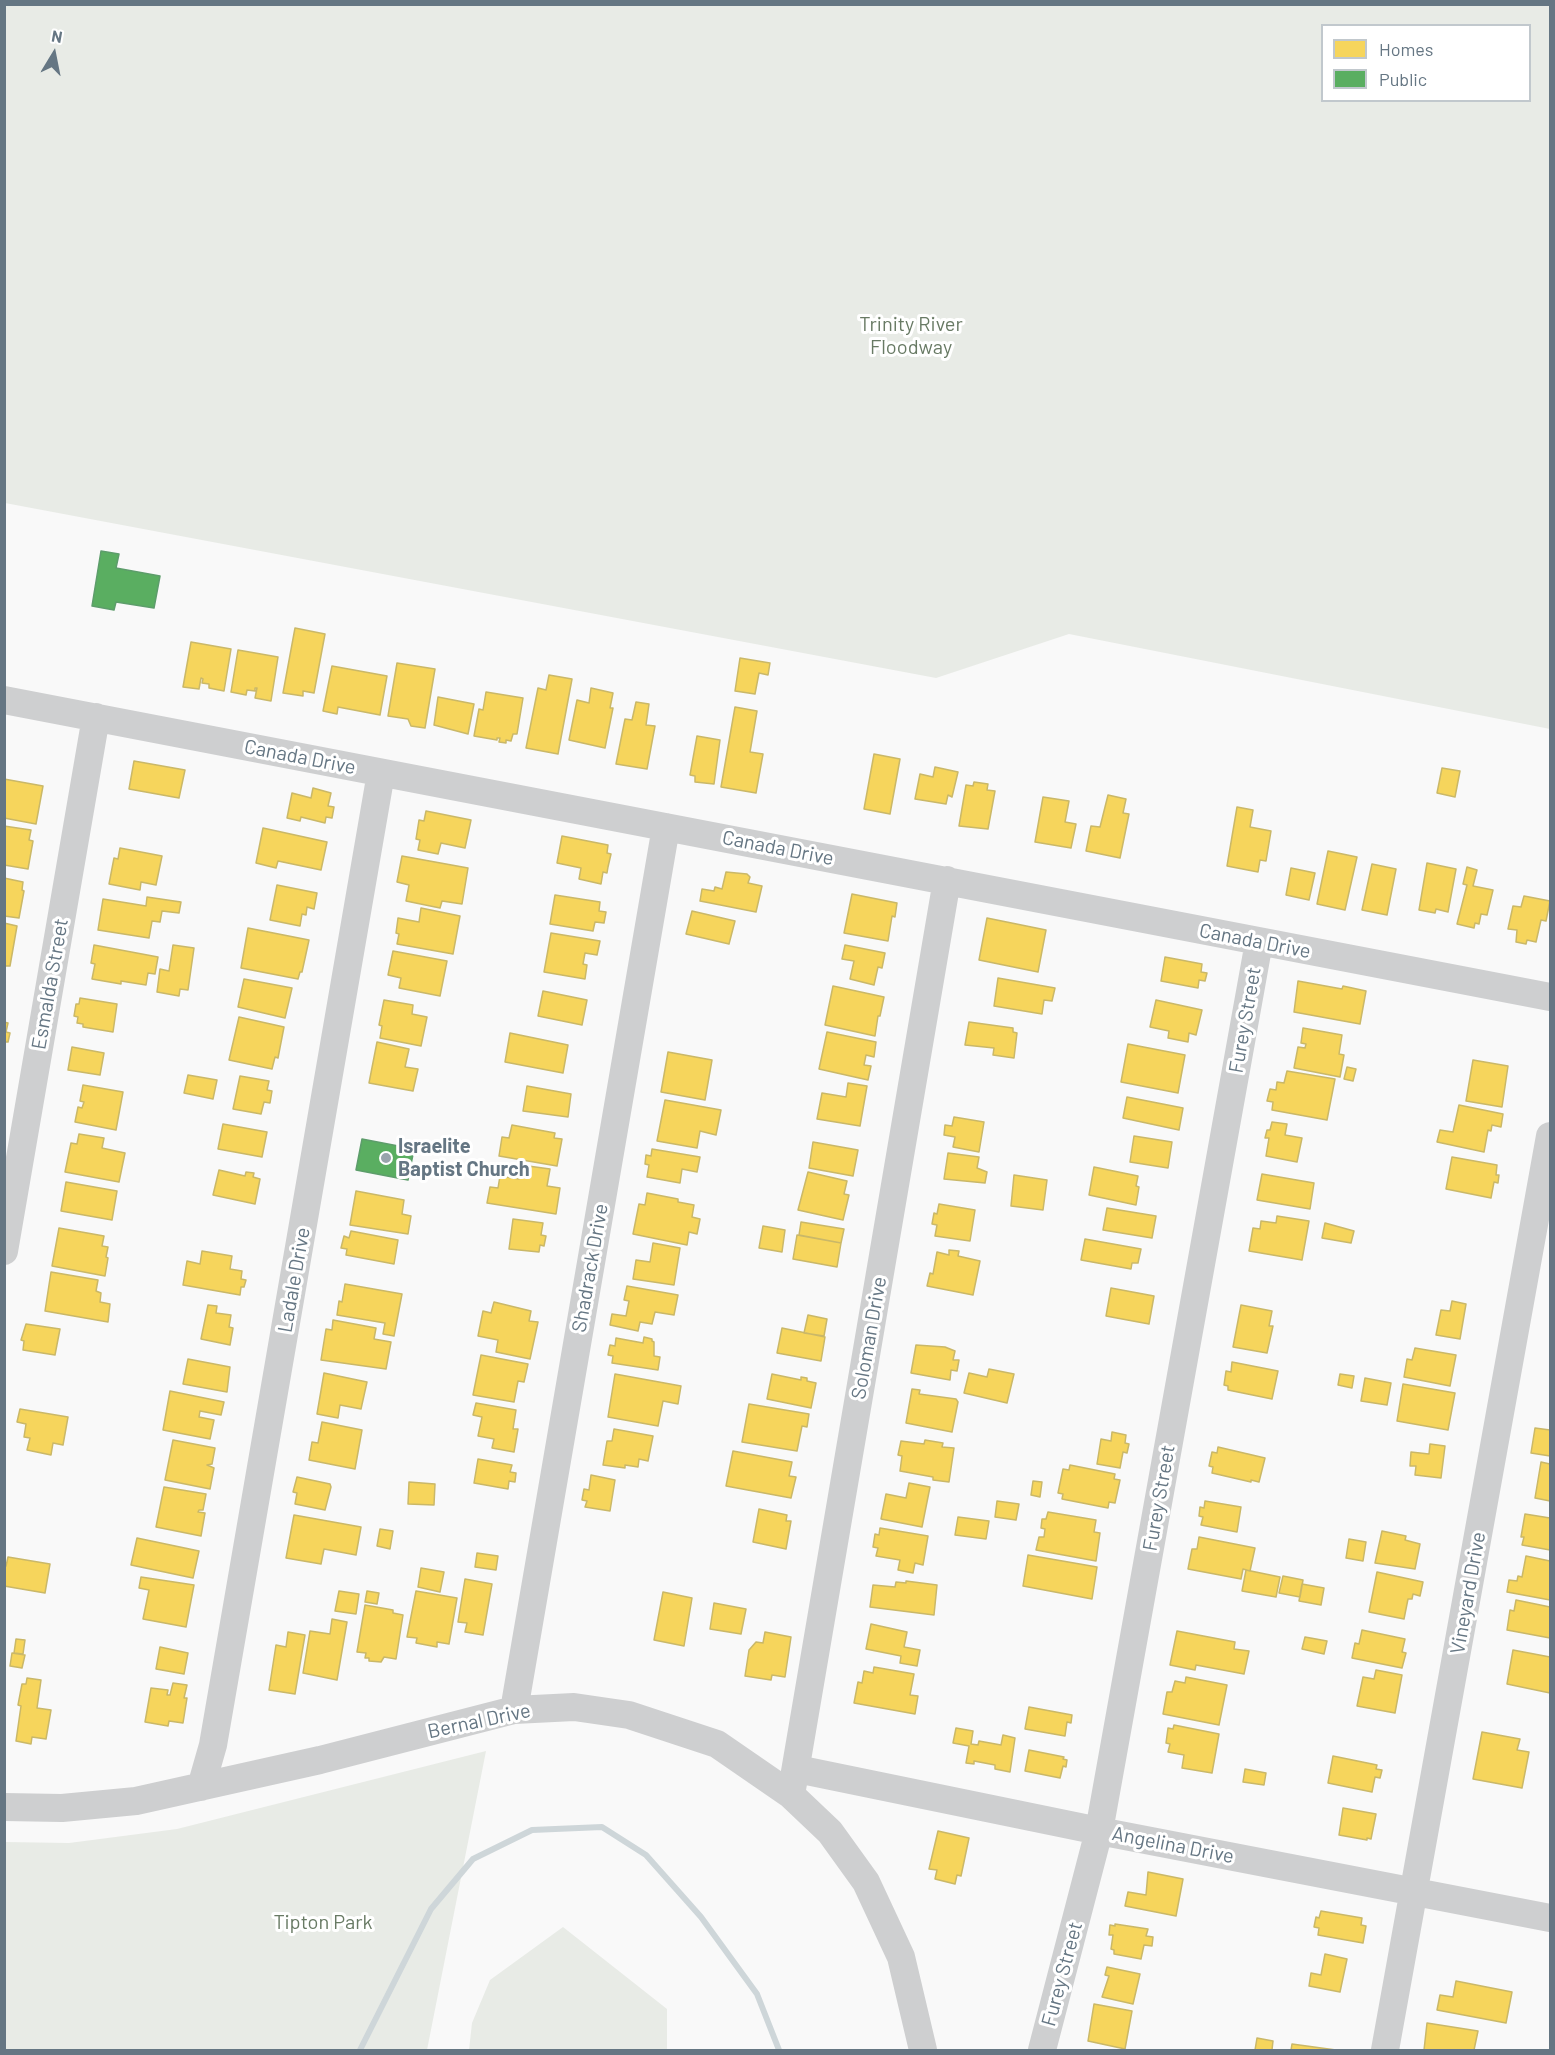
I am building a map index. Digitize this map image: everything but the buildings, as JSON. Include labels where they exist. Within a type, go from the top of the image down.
[{"type":"street","name":"Canada Drive","points":[[4,700],[1551,998]]},
{"type":"street","name":"Esmalda Street","points":[[4,1251],[96,717]]},
{"type":"street","name":"Ladale Drive","points":[[201,1787],[213,1745],[381,773]]},
{"type":"street","name":"Shadrack Drive","points":[[514,1710],[666,827]]},
{"type":"street","name":"Soloman Drive","points":[[794,1782],[947,880]]},
{"type":"street","name":"Furey Street","points":[[1042,2050],[1099,1831],[1259,942]]},
{"type":"street","name":"Vineyard Drive","points":[[1385,2050],[1551,1136]]},
{"type":"street","name":"Bernal Drive","points":[[4,1807],[62,1808],[136,1801],[320,1760],[514,1710],[574,1707],[629,1715],[717,1744],[794,1782],[866,1882],[901,1957],[923,2050]]},
{"type":"street","name":"Angelina Drive","points":[[794,1782],[1099,1831],[1551,1918]]},
{"type":"green space","name":"Trinity River Floodway","points":[[4,5],[1550,5],[1550,729],[1069,634],[936,678],[5,503]]},
{"type":"green space","name":"Tipton Park","points":[[486,1751],[427,2050],[5,2050],[5,1842],[69,1843],[177,1829]]},
{"type":"green space","points":[[563,1927],[667,2009],[667,2050],[469,2050],[472,2023],[490,1980]]},
{"type":"waterway","points":[[360,2050],[431,1909],[473,1859],[532,1830],[602,1827],[646,1855],[701,1917],[757,1994],[779,2050]]},
{"type":"place","name":"Israelite Baptist Church","points":[[386,1158]]}]
